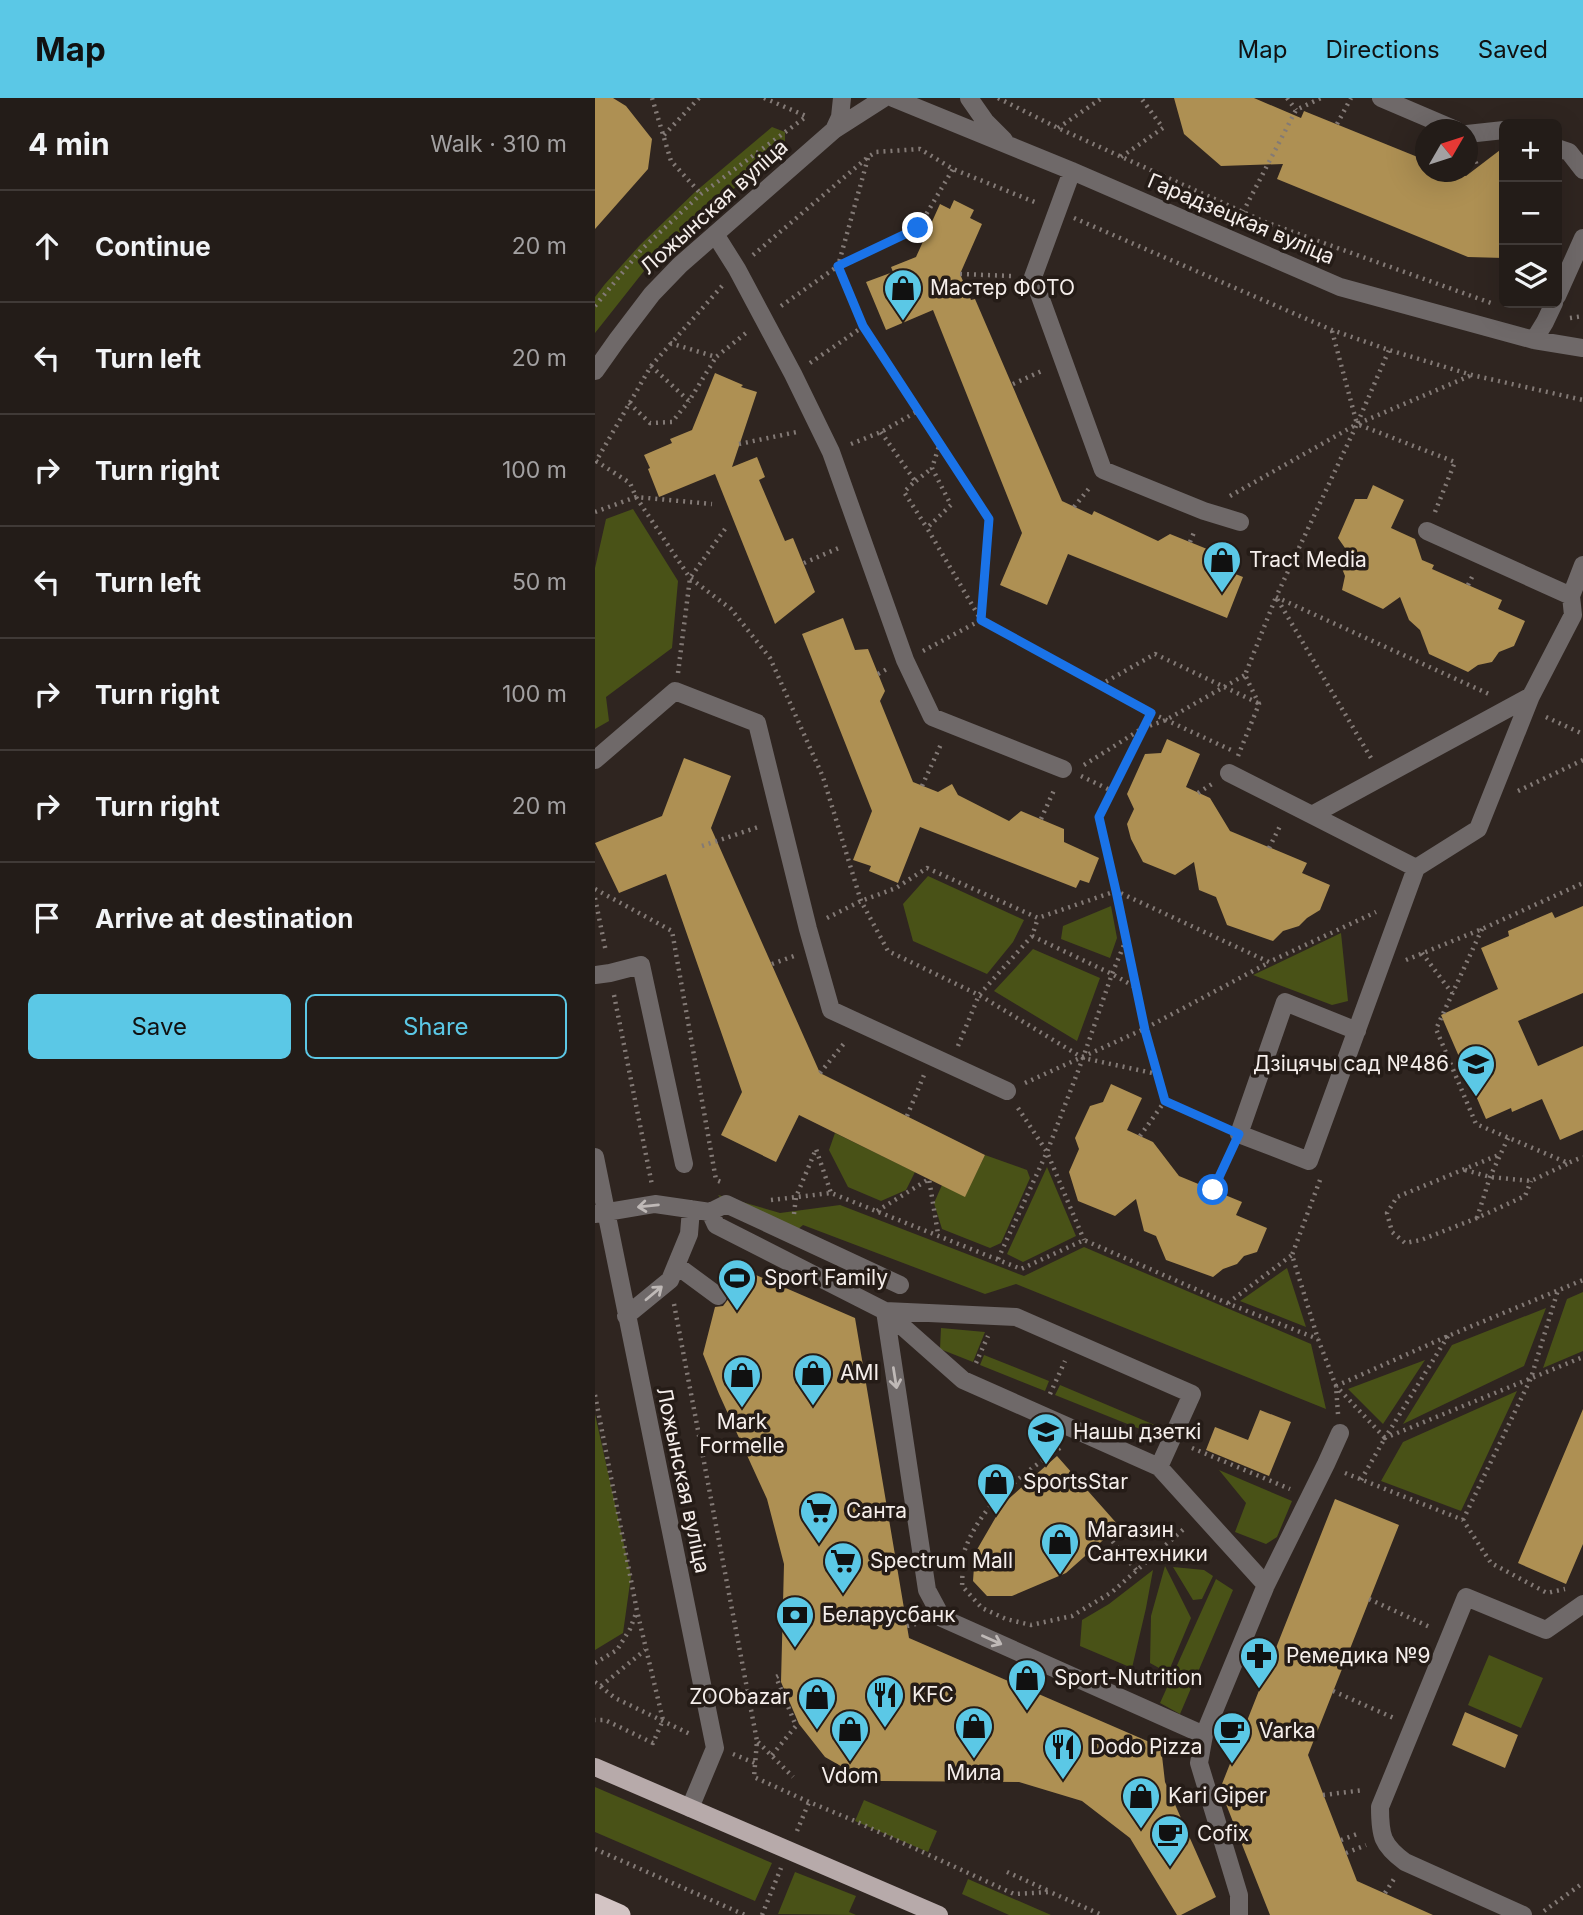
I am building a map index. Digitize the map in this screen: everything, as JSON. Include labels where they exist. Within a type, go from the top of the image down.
[{"type":"highway","points":[[595,1904],[620,1915]]},
{"type":"main road","points":[[595,1767],[939,1915]]},
{"type":"street","points":[[834,131],[841,117],[842,98]]},
{"type":"street","name":"Ложынская вуліца","points":[[595,371],[652,294],[680,265],[834,131],[884,98]]},
{"type":"street","name":"Гарадзецкая вуліца","points":[[893,98],[1072,171],[1341,287],[1534,340],[1583,348]]},
{"type":"street","points":[[969,98],[985,121],[1011,147]]},
{"type":"street","points":[[1381,98],[1430,119]]},
{"type":"street","points":[[1478,133],[1499,131]]},
{"type":"street","points":[[1562,150],[1569,152],[1583,170]]},
{"type":"street","points":[[1072,171],[1033,277],[1103,470],[1240,522]]},
{"type":"street","points":[[715,234],[737,269],[793,374],[831,452],[905,660],[932,717],[1068,770]]},
{"type":"street","points":[[1562,285],[1583,238]]},
{"type":"street","points":[[1534,340],[1552,308]]},
{"type":"street","points":[[1427,531],[1570,596]]},
{"type":"street","points":[[1357,1031],[1286,1002],[1239,1134],[1309,1161],[1357,1031],[1406,898],[1416,867],[1478,829],[1524,703],[1573,615],[1570,596],[1583,565]]},
{"type":"street","points":[[595,760],[675,691],[757,723],[831,1010],[1007,1091]]},
{"type":"street","points":[[1312,815],[1524,703]]},
{"type":"street","points":[[1229,773],[1416,867]]},
{"type":"street","points":[[603,974],[641,965],[684,1164]]},
{"type":"street","name":"Ложынская вуліца","points":[[595,1157],[600,1213],[627,1316],[715,1748],[690,1808]]},
{"type":"street","points":[[600,1213],[655,1204],[691,1209],[885,1311],[963,1380],[1159,1467],[1266,1585]]},
{"type":"street","points":[[713,1219],[726,1204],[900,1285]]},
{"type":"street","points":[[627,1316],[673,1273],[689,1234],[691,1209]]},
{"type":"street","points":[[673,1273],[718,1296]]},
{"type":"street","points":[[885,1311],[1016,1317],[1192,1394],[1159,1467]]},
{"type":"street","points":[[885,1311],[927,1590],[942,1618],[1204,1735]]},
{"type":"street","points":[[1239,1915],[1240,1895],[1199,1763],[1204,1735],[1266,1585],[1340,1433]]},
{"type":"street","points":[[1523,1915],[1405,1862],[1390,1852],[1380,1825],[1380,1807],[1467,1597],[1546,1630],[1583,1604]]},
{"type":"path","points":[[652,98],[671,161],[701,194]]},
{"type":"path","points":[[664,135],[699,98]]},
{"type":"path","points":[[595,306],[641,250],[701,194],[807,116],[764,98]]},
{"type":"path","points":[[998,98],[1265,222],[1494,304]]},
{"type":"path","points":[[1058,128],[1102,98]]},
{"type":"path","points":[[1121,157],[1163,128],[1141,98]]},
{"type":"path","points":[[1287,98],[1296,110]]},
{"type":"path","points":[[1243,212],[1296,110],[1321,98]]},
{"type":"path","points":[[1337,124],[1351,98]]},
{"type":"path","points":[[1157,1074],[1083,1059],[979,995],[888,951],[861,901],[823,776],[770,658],[731,609],[690,578],[636,497],[630,483],[595,462],[651,366],[737,269],[868,157],[876,152],[920,149],[953,169],[1332,330],[1472,375],[1583,400]]},
{"type":"path","points":[[868,157],[838,266],[863,326],[989,519],[981,620]]},
{"type":"path","points":[[629,403],[650,423],[672,422],[689,401],[716,356],[763,318],[838,266],[918,228],[953,169]]},
{"type":"path","points":[[960,274],[1033,277]]},
{"type":"path","points":[[1545,322],[1583,316]]},
{"type":"path","points":[[793,374],[863,326]]},
{"type":"path","points":[[1332,330],[1357,424]]},
{"type":"path","points":[[670,343],[716,356]]},
{"type":"path","points":[[1041,819],[1068,770],[1143,728],[1167,720],[1245,675],[1276,597],[1389,350]]},
{"type":"path","points":[[1013,384],[1063,361]]},
{"type":"path","points":[[651,366],[689,401]]},
{"type":"path","points":[[1204,510],[1357,424],[1472,375]]},
{"type":"path","points":[[831,452],[881,432],[918,411]]},
{"type":"path","points":[[1357,424],[1455,462],[1427,531]]},
{"type":"path","points":[[740,444],[819,427]]},
{"type":"path","points":[[881,432],[915,481]]},
{"type":"path","points":[[940,443],[932,468],[904,492],[981,620],[1151,713],[1239,754]]},
{"type":"path","points":[[927,528],[951,505],[932,468]]},
{"type":"path","points":[[595,512],[636,497],[712,504]]},
{"type":"path","points":[[675,691],[690,578],[725,530]]},
{"type":"path","points":[[804,563],[861,538]]},
{"type":"path","points":[[1276,597],[1524,703],[1583,734]]},
{"type":"path","points":[[1276,597],[1382,777]]},
{"type":"path","points":[[905,660],[981,620]]},
{"type":"path","points":[[1100,685],[1155,654],[1259,704]]},
{"type":"path","points":[[1229,773],[1259,704],[1245,675]]},
{"type":"path","points":[[1151,713],[1099,817],[1145,1030],[1165,1101],[1239,1134],[1213,1190]]},
{"type":"path","points":[[922,786],[951,724]]},
{"type":"path","points":[[1487,806],[1583,760]]},
{"type":"path","points":[[1068,770],[1112,791]]},
{"type":"path","points":[[702,846],[781,819]]},
{"type":"path","points":[[808,929],[861,901],[896,888],[926,868],[1038,918],[1116,891],[1269,962]]},
{"type":"path","points":[[1406,950],[1402,962],[1583,883]]},
{"type":"path","points":[[595,889],[672,931],[716,1180],[728,1185]]},
{"type":"path","points":[[595,898],[603,974],[655,1204]]},
{"type":"path","points":[[1318,1339],[1227,1303],[1084,1240],[1048,1152],[1007,1091],[1145,1030],[1269,962],[1406,898]]},
{"type":"path","points":[[950,1064],[979,995],[1032,936],[1038,918]]},
{"type":"path","points":[[1482,929],[1436,1029],[1476,1124],[1568,1163]]},
{"type":"path","points":[[1032,936],[1112,974],[1137,989]]},
{"type":"path","points":[[999,1259],[1048,1152],[1126,940]]},
{"type":"path","points":[[1422,953],[1452,993]]},
{"type":"path","points":[[820,1073],[860,1024]]},
{"type":"path","points":[[907,1116],[932,1056]]},
{"type":"path","points":[[1140,1136],[1165,1101]]},
{"type":"path","points":[[1477,1218],[1490,1177],[1508,1138]]},
{"type":"path","points":[[795,1207],[796,1197],[816,1149],[831,1193]]},
{"type":"path","points":[[1501,1154],[1397,1197],[1387,1213],[1392,1232],[1405,1242],[1421,1240],[1525,1196],[1531,1181]]},
{"type":"path","points":[[1463,1169],[1490,1177],[1531,1181],[1583,1157]]},
{"type":"path","points":[[877,1211],[929,1179],[938,1235]]},
{"type":"path","points":[[1227,1303],[1292,1255],[1321,1179]]},
{"type":"path","points":[[762,1201],[831,1193],[1021,1269],[1084,1240]]},
{"type":"path","points":[[1292,1255],[1335,1387],[1340,1433]]},
{"type":"path","points":[[673,1273],[758,1741],[754,1777],[1014,1894],[1050,1892]]},
{"type":"path","points":[[1335,1387],[1583,1280]]},
{"type":"path","points":[[1463,1520],[1531,1378],[1558,1290]]},
{"type":"path","points":[[968,1382],[996,1316]]},
{"type":"path","points":[[1361,1480],[1448,1336]]},
{"type":"path","points":[[1040,1414],[1074,1342]]},
{"type":"path","points":[[1385,1438],[1583,1357]]},
{"type":"path","points":[[1335,1387],[1385,1438]]},
{"type":"path","points":[[595,1395],[645,1650],[663,1720],[653,1743],[605,1720],[595,1720]]},
{"type":"path","points":[[1081,1432],[1022,1475],[985,1512],[965,1549],[962,1586],[982,1608],[1006,1619],[1031,1625],[1072,1616],[1112,1592],[1202,1514]]},
{"type":"path","points":[[1172,1439],[1310,1497]]},
{"type":"path","points":[[1326,1464],[1463,1520],[1491,1563],[1547,1593],[1571,1587]]},
{"type":"path","points":[[1108,1536],[1137,1571]]},
{"type":"path","points":[[1369,1599],[1450,1636]]},
{"type":"path","points":[[595,1663],[617,1650],[637,1611]]},
{"type":"path","points":[[601,1686],[645,1650]]},
{"type":"path","points":[[772,1755],[796,1726],[776,1677],[782,1674]]},
{"type":"path","points":[[595,1682],[615,1698],[693,1736]]},
{"type":"path","points":[[1333,1691],[1413,1726]]},
{"type":"path","points":[[758,1741],[793,1777]]},
{"type":"path","points":[[726,1752],[755,1763]]},
{"type":"path","points":[[1323,1795],[1388,1787]]},
{"type":"path","points":[[795,1837],[809,1802]]},
{"type":"path","points":[[595,1849],[745,1915]]},
{"type":"path","points":[[762,1915],[783,1864]]},
{"type":"path","points":[[1007,1872],[1102,1915]]},
{"type":"path","points":[[1538,1915],[1583,1883]]},
{"type":"green space","points":[[772,127],[785,132],[785,146],[712,207],[644,271],[595,333],[595,297],[605,284],[640,245],[695,192]]},
{"type":"green space","points":[[633,509],[678,581],[672,648],[606,697],[609,721],[595,729],[595,568],[606,519]]},
{"type":"green space","points":[[928,876],[1024,920],[1013,942],[987,974],[913,941],[903,904]]},
{"type":"green space","points":[[1111,906],[1117,938],[1110,958],[1061,939],[1063,926]]},
{"type":"green space","points":[[1341,933],[1348,1001],[1332,1005],[1253,975]]},
{"type":"green space","points":[[1033,949],[1100,978],[1077,1041],[994,991]]},
{"type":"green space","points":[[835,1133],[915,1172],[906,1190],[881,1201],[848,1187],[829,1150]]},
{"type":"green space","points":[[985,1155],[1027,1170],[1030,1178],[1001,1243],[990,1248],[942,1229],[934,1203],[942,1185],[965,1196]]},
{"type":"green space","points":[[1047,1167],[1076,1236],[1023,1262],[1007,1254]]},
{"type":"green space","points":[[718,1195],[780,1213],[840,1205],[1024,1276],[1084,1247],[1311,1344],[1326,1409],[1016,1284],[985,1294],[803,1225],[796,1231],[727,1206]]},
{"type":"green space","points":[[1287,1268],[1306,1327],[1240,1301]]},
{"type":"green space","points":[[1583,1292],[1583,1351],[1543,1368],[1567,1299]]},
{"type":"green space","points":[[1546,1308],[1524,1366],[1403,1424],[1452,1345]]},
{"type":"green space","points":[[941,1328],[985,1332],[973,1362],[940,1349]]},
{"type":"green space","points":[[984,1355],[1049,1381],[1045,1391],[980,1365]]},
{"type":"green space","points":[[1425,1360],[1383,1424],[1348,1389]]},
{"type":"green space","points":[[1060,1385],[1169,1431],[1165,1439],[1055,1395]]},
{"type":"green space","points":[[1517,1391],[1461,1511],[1381,1481],[1403,1442]]},
{"type":"green space","points":[[595,1414],[631,1576],[623,1633],[595,1650]]},
{"type":"green space","points":[[1219,1470],[1292,1501],[1277,1537],[1266,1544],[1235,1532],[1246,1503]]},
{"type":"green space","points":[[1165,1566],[1191,1618],[1168,1673],[1150,1663],[1151,1616]]},
{"type":"green space","points":[[1173,1567],[1204,1570],[1213,1576],[1202,1599],[1193,1600]]},
{"type":"green space","points":[[1153,1570],[1132,1668],[1080,1646],[1082,1620],[1109,1604]]},
{"type":"green space","points":[[1216,1579],[1233,1590],[1180,1714],[1160,1703]]},
{"type":"green space","points":[[1489,1655],[1543,1678],[1521,1728],[1468,1705]]},
{"type":"green space","points":[[595,1787],[772,1863],[755,1901],[595,1832]]},
{"type":"green space","points":[[864,1800],[937,1831],[928,1852],[855,1821]]},
{"type":"green space","points":[[795,1872],[856,1896],[849,1912],[856,1915],[778,1914]]},
{"type":"green space","points":[[968,1879],[1051,1915],[1009,1915],[962,1894]]},
{"type":"building","points":[[595,98],[613,98],[626,106],[652,139],[648,169],[595,229]]},
{"type":"building","points":[[1174,98],[1254,98],[1301,118],[1304,111],[1415,156],[1415,182],[1478,182],[1478,167],[1499,151],[1499,258],[1468,257],[1277,179],[1283,164],[1221,166],[1184,134]]},
{"type":"building","points":[[954,200],[974,210],[970,218],[982,224],[960,274],[971,300],[975,299],[1062,501],[1092,515],[1094,511],[1158,541],[1170,534],[1212,551],[1218,567],[1243,577],[1227,618],[1068,554],[1047,605],[1000,585],[1022,533],[933,310],[886,330],[866,282],[893,272],[891,267],[916,257],[940,204],[950,209]]},
{"type":"building","points":[[715,373],[757,392],[732,467],[757,457],[765,477],[759,480],[785,541],[793,538],[815,592],[775,624],[715,474],[659,497],[644,455],[672,443],[670,439],[692,430]]},
{"type":"building","points":[[1373,485],[1404,500],[1391,528],[1415,539],[1422,560],[1434,565],[1432,569],[1502,600],[1498,609],[1525,621],[1514,646],[1499,652],[1492,662],[1478,665],[1468,672],[1429,654],[1420,630],[1409,620],[1400,597],[1383,609],[1342,590],[1345,576],[1339,561],[1345,548],[1338,538],[1355,499],[1367,499]]},
{"type":"building","points":[[843,618],[855,650],[868,649],[885,691],[880,701],[913,782],[938,792],[952,784],[958,795],[1009,821],[1021,811],[1064,829],[1064,842],[1099,858],[1089,883],[1080,880],[1076,888],[920,827],[898,883],[869,871],[871,866],[853,860],[872,811],[802,634]]},
{"type":"building","points":[[1167,739],[1200,754],[1186,787],[1210,798],[1230,831],[1307,863],[1302,873],[1330,885],[1320,910],[1299,926],[1283,931],[1273,941],[1227,925],[1216,897],[1199,890],[1194,862],[1175,875],[1143,862],[1131,839],[1127,824],[1134,809],[1127,794],[1145,754],[1161,753]]},
{"type":"building","points":[[684,758],[731,776],[711,828],[820,1073],[985,1155],[965,1197],[799,1115],[776,1162],[721,1135],[742,1092],[666,874],[619,893],[595,843],[662,816]]},
{"type":"building","points":[[1583,906],[1583,993],[1518,1021],[1538,1066],[1583,1046],[1583,1130],[1560,1140],[1542,1099],[1512,1112],[1511,1108],[1486,1119],[1441,1015],[1498,989],[1481,948],[1509,936],[1508,931],[1552,912],[1555,918]]},
{"type":"building","points":[[1111,1084],[1142,1098],[1127,1130],[1153,1142],[1179,1176],[1242,1202],[1236,1215],[1267,1228],[1257,1252],[1244,1256],[1237,1264],[1223,1269],[1213,1277],[1166,1260],[1156,1236],[1144,1231],[1136,1199],[1115,1216],[1078,1201],[1069,1172],[1079,1149],[1075,1138],[1090,1106],[1103,1102]]},
{"type":"building","name":"Spectrum Mall","points":[[726,1262],[855,1318],[909,1638],[1161,1747],[1165,1782],[1216,1897],[1177,1915],[1130,1838],[1082,1801],[1019,1782],[881,1781],[853,1773],[825,1757],[799,1724],[781,1682],[784,1564],[767,1499],[703,1354],[715,1307],[723,1306],[729,1298],[728,1291],[721,1284]]},
{"type":"building","points":[[1583,1409],[1583,1544],[1566,1584],[1518,1563]]},
{"type":"building","points":[[1260,1410],[1291,1422],[1269,1476],[1206,1450],[1215,1427],[1248,1440]]},
{"type":"building","points":[[1057,1456],[1119,1526],[1066,1573],[1012,1596],[987,1596],[973,1581],[975,1553],[1004,1503]]},
{"type":"building","points":[[1335,1499],[1399,1525],[1308,1755],[1357,1881],[1433,1915],[1270,1915],[1220,1789]]},
{"type":"building","points":[[1465,1712],[1518,1735],[1505,1768],[1452,1745]]},
{"type":"place","name":"Мастер ФОТО","points":[[903,322]]},
{"type":"place","name":"Tract Media","points":[[1222,594]]},
{"type":"place","name":"Дзіцячы сад №486","points":[[1476,1098]]},
{"type":"place","name":"Sport Family","points":[[737,1312]]},
{"type":"place","name":"AMI","points":[[813,1407]]},
{"type":"place","name":"Mark Formelle","points":[[742,1409]]},
{"type":"place","name":"Нашы дзеткі","points":[[1046,1466]]},
{"type":"place","name":"SportsStar","points":[[996,1516]]},
{"type":"place","name":"Санта","points":[[819,1545]]},
{"type":"place","name":"Магазин Сантехники","points":[[1060,1576]]},
{"type":"place","name":"Spectrum Mall","points":[[843,1595]]},
{"type":"place","name":"Беларусбанк","points":[[795,1649]]},
{"type":"place","name":"Ремедика №9","points":[[1259,1690]]},
{"type":"place","name":"Sport-Nutrition","points":[[1027,1712]]},
{"type":"place","name":"KFC","points":[[885,1729]]},
{"type":"place","name":"ZOObazar","points":[[817,1731]]},
{"type":"place","name":"Мила","points":[[974,1760]]},
{"type":"place","name":"Vdom","points":[[850,1763]]},
{"type":"place","name":"Varka","points":[[1232,1765]]},
{"type":"place","name":"Dodo Pizza","points":[[1063,1781]]},
{"type":"place","name":"Kari Giper","points":[[1141,1830]]},
{"type":"place","name":"Cofix","points":[[1170,1868]]},
{"type":"route","points":[[918,228],[838,266],[863,326],[989,519],[981,620],[1151,713],[1099,817],[1145,1030],[1165,1101],[1239,1134],[1213,1190]]}]
